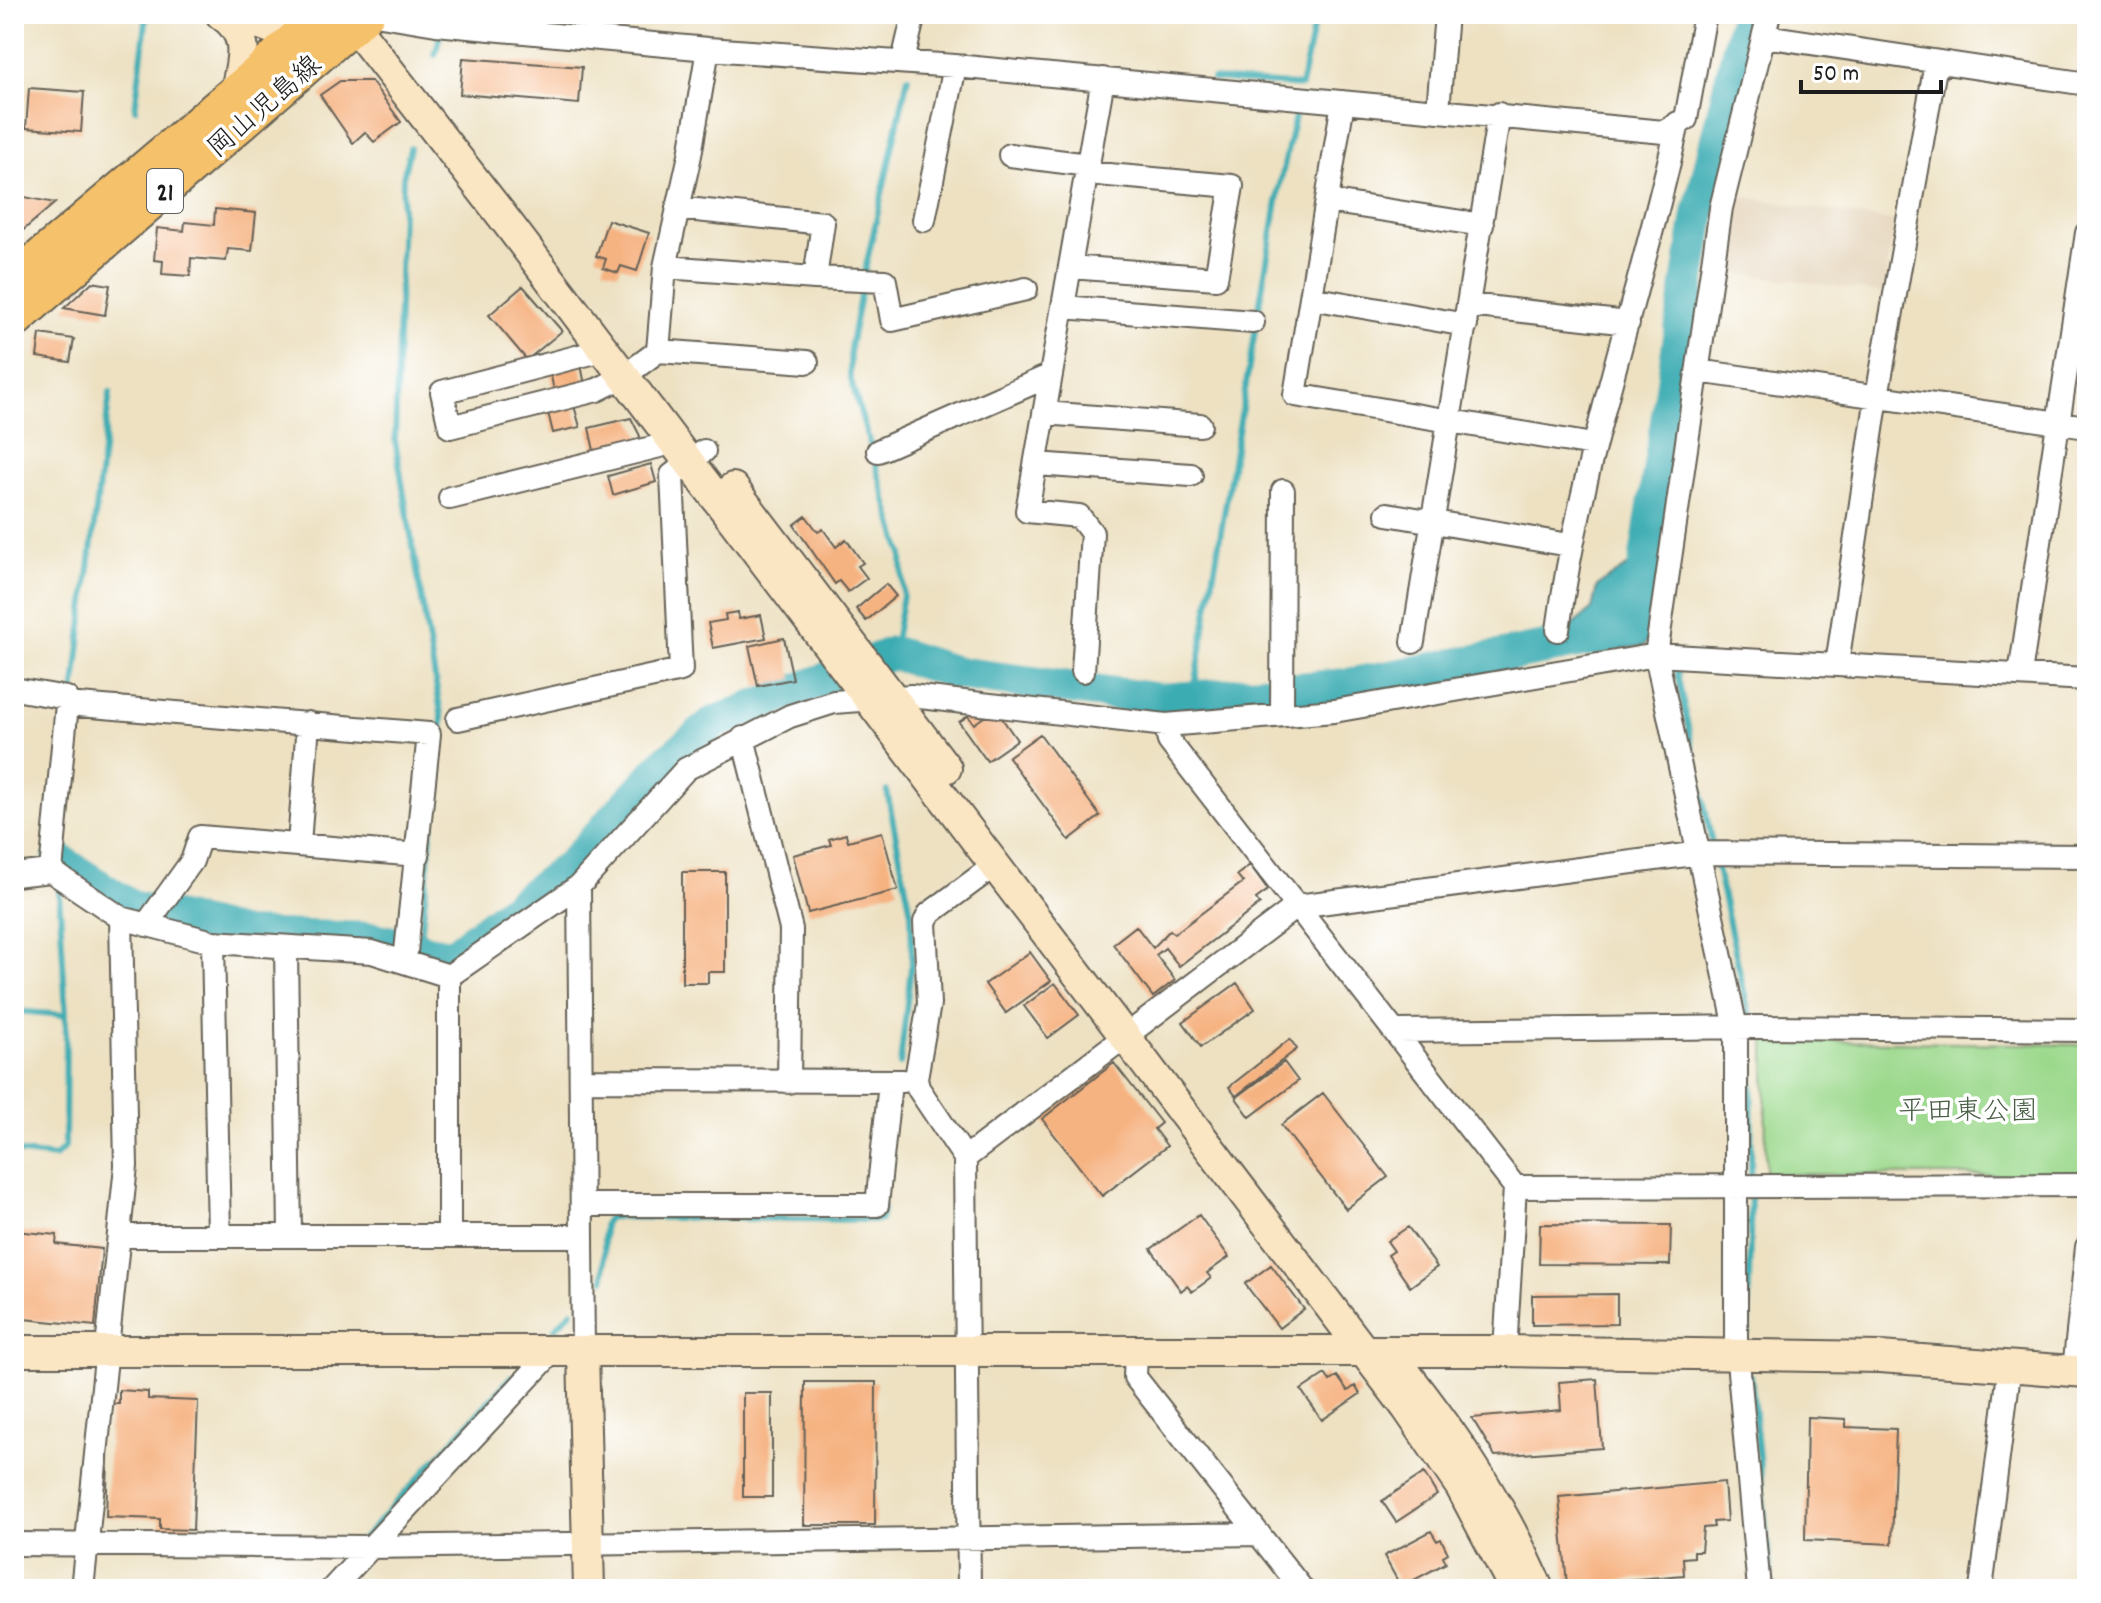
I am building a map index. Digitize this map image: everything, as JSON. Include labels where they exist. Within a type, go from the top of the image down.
[{"type":"main road","name":"岡山児島線","points":[[14,279],[236,90],[311,37],[362,16]]},
{"type":"main road","name":"岡山児島線","points":[[14,321],[311,37]]},
{"type":"street","points":[[221,14],[238,28],[242,37],[244,54],[236,90]]},
{"type":"street","points":[[232,14],[311,37]]},
{"type":"street","points":[[903,61],[914,14]]},
{"type":"street","points":[[1438,110],[1446,14]]},
{"type":"street","points":[[362,16],[708,49],[903,61],[1499,114],[1664,132],[1686,119],[1705,14]]},
{"type":"street","points":[[362,16],[603,350],[640,364],[807,362]]},
{"type":"street","points":[[362,16],[640,364],[688,452],[843,650],[1376,1351],[1461,1487],[1515,1589]]},
{"type":"street","points":[[1759,1589],[1737,1355],[1746,1187],[1746,1028],[1710,853],[1656,655],[1721,208],[1766,25],[1936,63],[2087,84]]},
{"type":"street","points":[[603,350],[442,392],[450,427],[597,390],[640,364],[690,155],[708,49]]},
{"type":"street","points":[[1837,664],[1877,396],[1936,63]]},
{"type":"street","points":[[924,220],[955,66]]},
{"type":"street","points":[[1083,671],[1092,533],[1079,516],[1027,511],[1103,79]]},
{"type":"street","points":[[1343,102],[1295,395],[1593,445]]},
{"type":"street","points":[[1413,642],[1499,114]]},
{"type":"street","points":[[1558,630],[1569,545],[1593,445],[1656,224],[1678,123]]},
{"type":"street","points":[[1010,155],[1087,169],[1232,186],[1216,278],[1070,267]]},
{"type":"street","points":[[1327,201],[1482,225]]},
{"type":"street","points":[[677,208],[823,223],[815,278]]},
{"type":"street","points":[[2020,674],[2087,233]]},
{"type":"street","points":[[665,267],[885,281],[892,320],[1026,289]]},
{"type":"street","points":[[1311,298],[1467,315],[1628,323]]},
{"type":"street","points":[[1063,307],[1253,322]]},
{"type":"street","points":[[1698,371],[2087,427]]},
{"type":"street","points":[[878,451],[1051,375]]},
{"type":"street","points":[[1044,413],[1200,425]]},
{"type":"street","points":[[450,498],[688,452]]},
{"type":"street","points":[[458,719],[681,670],[672,475],[688,452]]},
{"type":"street","points":[[1036,464],[1191,475]]},
{"type":"street","points":[[1282,709],[1283,491]]},
{"type":"street","points":[[1387,514],[1569,545]]},
{"type":"street","points":[[449,976],[579,886],[686,769],[743,738],[871,687],[911,696],[1166,725],[1282,709],[1334,711],[1656,655],[2087,679]]},
{"type":"street","points":[[871,687],[995,865],[1132,1030]]},
{"type":"street","points":[[14,689],[67,698],[51,871]]},
{"type":"street","points":[[67,704],[429,734],[406,952]]},
{"type":"street","points":[[299,845],[308,723]]},
{"type":"street","points":[[1166,725],[1169,741],[1515,1187],[1505,1351]]},
{"type":"street","points":[[743,738],[791,929],[789,1082]]},
{"type":"street","points":[[152,916],[192,861],[200,837],[418,855]]},
{"type":"street","points":[[965,1158],[1297,906],[1710,853],[2087,856]]},
{"type":"street","points":[[969,1589],[965,1158],[918,1088],[916,1078],[929,1004],[925,922],[929,914],[995,865]]},
{"type":"street","points":[[14,875],[51,871],[121,918],[152,916],[213,942],[406,952],[449,976]]},
{"type":"street","points":[[579,886],[583,1352],[589,1589]]},
{"type":"street","points":[[82,1589],[84,1544],[126,1166],[121,918]]},
{"type":"street","points":[[213,942],[219,1234]]},
{"type":"street","points":[[286,948],[290,1235]]},
{"type":"street","points":[[449,976],[449,1236]]},
{"type":"street","points":[[1397,1031],[1746,1028],[2087,1030]]},
{"type":"street","points":[[582,1080],[890,1083],[916,1078]]},
{"type":"street","points":[[584,1205],[877,1205],[890,1083]]},
{"type":"street","points":[[1515,1187],[2087,1185]]},
{"type":"street","points":[[119,1236],[582,1236]]},
{"type":"street","points":[[14,1351],[1505,1351],[1880,1357],[2081,1371],[2087,1247]]},
{"type":"street","points":[[1376,1351],[1425,1396],[1479,1475],[1525,1558],[1538,1589]]},
{"type":"street","points":[[332,1589],[359,1547],[552,1352]]},
{"type":"street","points":[[1136,1352],[1135,1377],[1302,1589]]},
{"type":"street","points":[[1981,1589],[2010,1365]]},
{"type":"street","points":[[14,1544],[359,1547],[1259,1534]]},
{"type":"shaded area","points":[[1730,194],[1895,222],[1884,293],[1720,271]]},
{"type":"green space","name":"平田東公園","points":[[1765,1040],[2087,1045],[2085,1176],[1766,1174]]},
{"type":"water","points":[[1630,564],[1662,566],[1647,641],[1643,646],[1567,657],[1563,633],[1592,609],[1597,586]]},
{"type":"building","points":[[463,58],[582,67],[579,104],[460,94]]},
{"type":"building","points":[[340,81],[371,81],[401,122],[374,142],[365,132],[353,143],[320,95]]},
{"type":"building","points":[[29,88],[84,92],[81,132],[26,128]]},
{"type":"building","points":[[14,195],[55,203],[14,238]]},
{"type":"building","points":[[215,209],[256,213],[252,251],[228,249],[226,261],[191,258],[190,276],[162,274],[163,261],[154,260],[157,228],[184,231],[185,222],[214,225]]},
{"type":"building","points":[[608,220],[649,233],[637,271],[621,266],[618,273],[603,268],[606,259],[596,256]]},
{"type":"building","points":[[92,282],[110,285],[105,315],[64,308]]},
{"type":"building","points":[[523,286],[562,331],[527,360],[489,315]]},
{"type":"building","points":[[40,334],[74,339],[70,362],[37,357]]},
{"type":"building","points":[[581,365],[585,385],[554,391],[550,371]]},
{"type":"building","points":[[573,402],[580,427],[553,433],[547,408]]},
{"type":"building","points":[[631,418],[640,436],[637,444],[595,455],[589,428]]},
{"type":"building","points":[[651,464],[656,482],[613,495],[608,476]]},
{"type":"building","points":[[806,516],[818,532],[823,529],[836,547],[846,539],[863,563],[858,566],[867,578],[848,592],[839,581],[835,584],[794,525]]},
{"type":"building","points":[[886,584],[896,596],[866,621],[856,609]]},
{"type":"building","points":[[738,612],[739,619],[761,615],[766,638],[713,648],[708,623],[726,620],[725,614]]},
{"type":"building","points":[[784,638],[793,679],[758,686],[749,646]]},
{"type":"building","points":[[968,716],[974,724],[984,717],[1001,717],[1017,740],[987,761],[959,722]]},
{"type":"building","points":[[1040,734],[1100,816],[1069,840],[1008,757]]},
{"type":"building","points":[[882,832],[898,890],[808,913],[793,855],[831,845],[829,839],[846,834],[848,841]]},
{"type":"building","points":[[1250,865],[1268,890],[1256,899],[1260,904],[1179,966],[1165,948],[1156,955],[1175,980],[1153,997],[1113,944],[1136,926],[1153,948],[1170,930],[1174,934],[1243,882],[1237,875]]},
{"type":"building","points":[[682,872],[725,872],[725,972],[708,972],[708,983],[682,983]]},
{"type":"building","points":[[1030,952],[1051,981],[1006,1013],[985,984]]},
{"type":"building","points":[[1055,983],[1079,1015],[1048,1038],[1024,1006]]},
{"type":"building","points":[[1237,983],[1255,1009],[1201,1047],[1183,1022]]},
{"type":"building","points":[[1290,1039],[1297,1049],[1236,1096],[1229,1087]]},
{"type":"building","points":[[1284,1062],[1298,1081],[1250,1117],[1236,1098]]},
{"type":"building","points":[[1114,1063],[1161,1123],[1154,1129],[1167,1146],[1102,1196],[1042,1119]]},
{"type":"building","points":[[1323,1093],[1388,1177],[1346,1209],[1281,1125]]},
{"type":"building","points":[[1199,1215],[1229,1257],[1207,1273],[1211,1278],[1192,1292],[1187,1286],[1181,1291],[1151,1249]]},
{"type":"building","points":[[1540,1224],[1671,1225],[1670,1265],[1539,1264]]},
{"type":"building","points":[[1408,1227],[1437,1267],[1410,1287],[1388,1255],[1394,1251],[1387,1241]]},
{"type":"building","points":[[14,1231],[57,1235],[56,1244],[102,1249],[95,1326],[14,1318]]},
{"type":"building","points":[[1271,1265],[1304,1309],[1279,1328],[1245,1284]]},
{"type":"building","points":[[1617,1294],[1617,1324],[1532,1325],[1532,1295]]},
{"type":"building","points":[[1325,1374],[1330,1381],[1337,1376],[1348,1391],[1355,1386],[1360,1394],[1322,1420],[1301,1390]]},
{"type":"building","points":[[1597,1379],[1602,1448],[1495,1456],[1472,1418],[1561,1410],[1559,1382]]},
{"type":"building","points":[[805,1382],[876,1382],[875,1525],[804,1525]]},
{"type":"building","points":[[119,1390],[148,1392],[148,1399],[198,1401],[193,1530],[160,1529],[160,1519],[106,1517],[110,1404],[119,1404]]},
{"type":"building","points":[[743,1393],[772,1393],[772,1497],[743,1497]]},
{"type":"building","points":[[1807,1417],[1846,1419],[1846,1427],[1896,1429],[1892,1544],[1805,1540]]},
{"type":"building","points":[[1424,1473],[1437,1495],[1396,1522],[1382,1501]]},
{"type":"building","points":[[1724,1482],[1727,1521],[1713,1522],[1714,1527],[1703,1528],[1701,1551],[1694,1551],[1694,1557],[1683,1558],[1684,1575],[1567,1585],[1559,1497]]},
{"type":"building","points":[[1431,1531],[1437,1541],[1441,1539],[1448,1553],[1443,1556],[1446,1563],[1401,1587],[1384,1556]]},
{"type":"waterway","points":[[135,109],[147,14]]},
{"type":"waterway","points":[[1213,79],[1301,86],[1316,14]]},
{"type":"waterway","points":[[1638,609],[1699,214],[1747,14]]},
{"type":"waterway","points":[[435,55],[441,31]]},
{"type":"waterway","points":[[864,275],[908,77]]},
{"type":"waterway","points":[[1193,697],[1280,184],[1297,107]]},
{"type":"waterway","points":[[410,148],[403,177],[395,440],[442,720],[420,949]]},
{"type":"waterway","points":[[862,286],[850,348],[850,377],[902,554],[903,595],[893,653]]},
{"type":"waterway","points":[[74,694],[110,392]]},
{"type":"waterway","points":[[59,860],[131,907],[244,935],[375,939],[451,956],[571,865],[667,761],[714,723],[893,653],[956,673],[1162,700],[1347,685],[1610,636]]},
{"type":"waterway","points":[[1677,673],[1713,848]]},
{"type":"waterway","points":[[887,791],[911,913],[912,958],[900,1064]]},
{"type":"waterway","points":[[1715,859],[1752,1028],[1751,1180]]},
{"type":"waterway","points":[[14,1011],[66,1015],[59,890]]},
{"type":"waterway","points":[[14,1152],[55,1157],[65,1147],[66,1015]]},
{"type":"waterway","points":[[1748,1332],[1751,1191]]},
{"type":"waterway","points":[[604,1279],[604,1224],[609,1217],[881,1220],[883,1207]]},
{"type":"waterway","points":[[555,1328],[572,1311]]},
{"type":"waterway","points":[[362,1540],[512,1376]]},
{"type":"waterway","points":[[1751,1376],[1772,1589]]},
{"type":"waterway","points":[[316,1589],[349,1554]]}]
